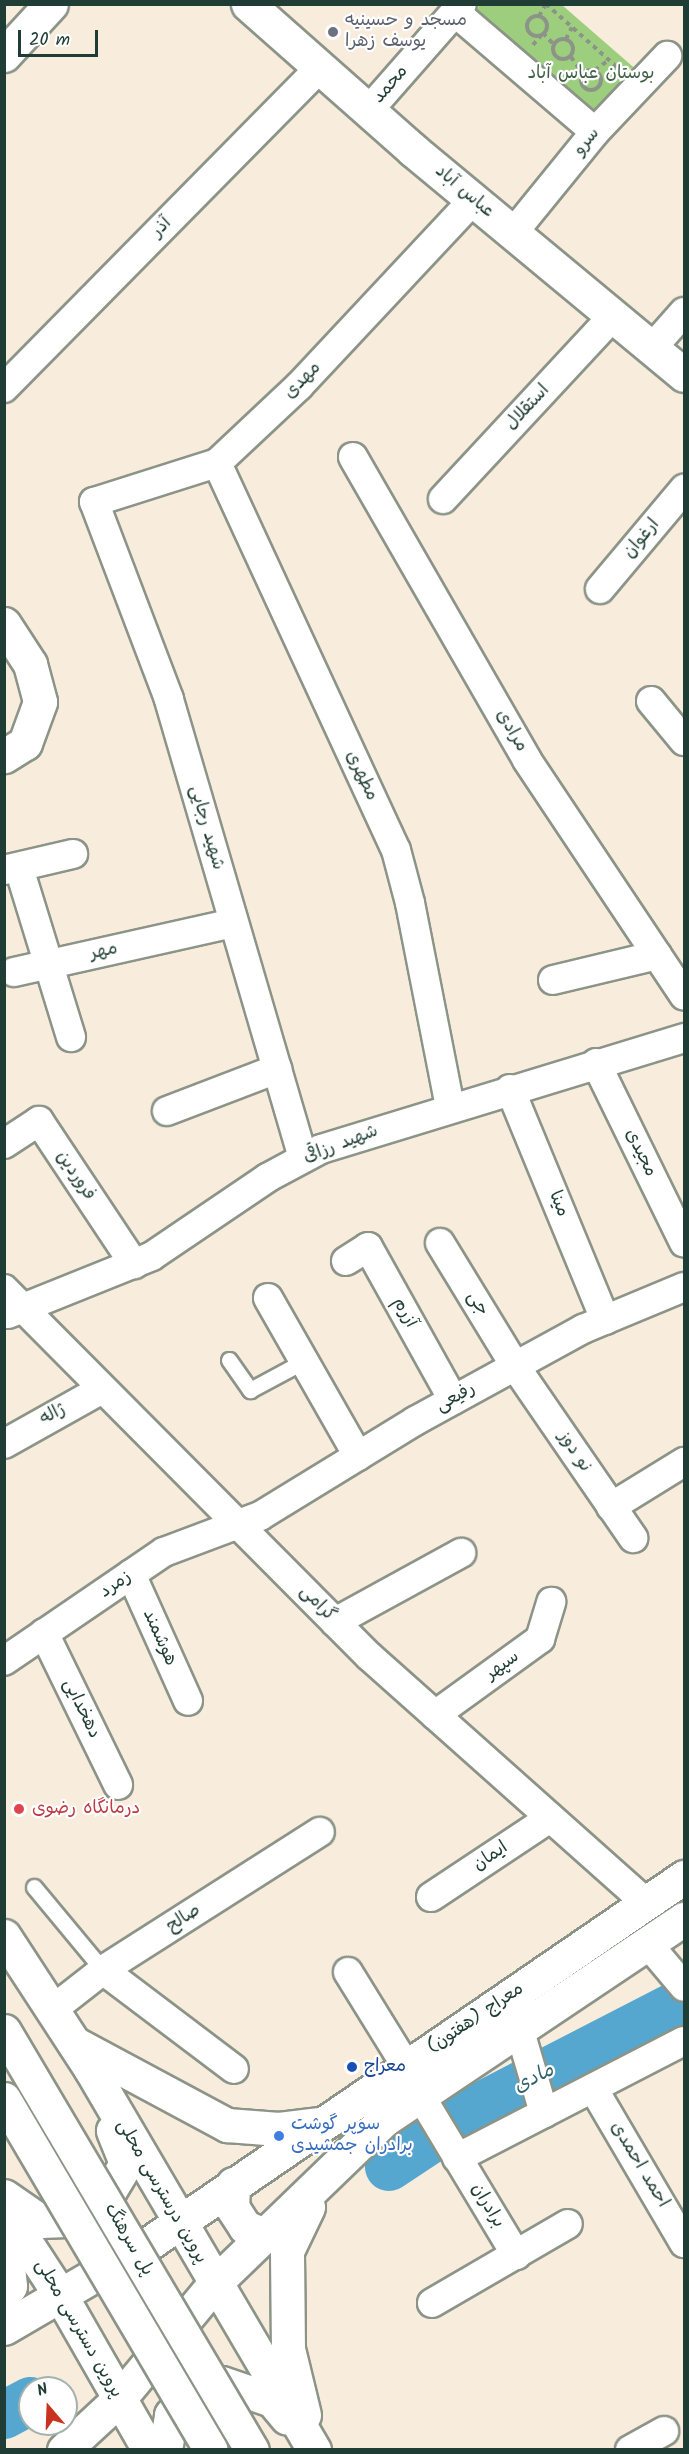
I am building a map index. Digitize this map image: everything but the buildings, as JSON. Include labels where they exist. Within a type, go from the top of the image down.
[{"type":"main road","points":[[9,40],[51,4]]},
{"type":"main road","name":"عباس آباد","points":[[248,4],[368,111],[684,375]]},
{"type":"main road","points":[[4,624],[30,664],[40,702],[25,743],[4,756]]},
{"type":"main road","name":"معراج (هفتون)","points":[[4,2328],[62,2298],[178,2222],[684,1877]]},
{"type":"main road","name":"معراج (هفتون)","points":[[64,2450],[118,2399],[214,2284],[267,2236],[385,2119],[684,1919]]},
{"type":"main road","name":"پروین درسترسی محلی","points":[[4,1936],[82,2056],[214,2284],[313,2448]]},
{"type":"main road","name":"پل سرهنگ","points":[[4,2031],[252,2450]]},
{"type":"main road","points":[[82,2056],[227,2125],[279,2129],[322,2123]]},
{"type":"main road","points":[[4,2196],[40,2221],[68,2220],[110,2190],[126,2163],[82,2056]]},
{"type":"main road","name":"پل سرهنگ","points":[[4,2099],[211,2450]]},
{"type":"main road","points":[[233,2184],[232,2207],[245,2227],[267,2236]]},
{"type":"main road","points":[[313,2448],[288,2349],[287,2251],[318,2185]]},
{"type":"main road","name":"پروین دسترسی محلی","points":[[4,2209],[62,2298],[149,2450]]},
{"type":"main road","points":[[4,2227],[10,2286],[4,2295]]},
{"type":"main road","points":[[165,2450],[171,2415],[191,2391],[222,2383],[272,2400],[313,2448]]},
{"type":"street","name":"محمد","points":[[368,111],[458,8]]},
{"type":"street","points":[[458,8],[595,132]]},
{"type":"street","name":"سرو","points":[[513,233],[595,132],[667,56]]},
{"type":"street","name":"آذر","points":[[4,387],[320,68]]},
{"type":"street","name":"مهدی","points":[[94,502],[217,463],[299,386],[473,200]]},
{"type":"street","points":[[652,348],[684,312]]},
{"type":"street","name":"استقلال","points":[[443,499],[613,316]]},
{"type":"street","name":"مرادی","points":[[353,457],[528,760],[684,994]]},
{"type":"street","name":"مطهری","points":[[217,463],[396,850],[410,903],[450,1107]]},
{"type":"street","name":"ارغوان","points":[[600,589],[684,489]]},
{"type":"street","name":"شهید رجایی","points":[[94,502],[169,699],[303,1158]]},
{"type":"street","points":[[651,701],[684,741]]},
{"type":"street","points":[[71,1037],[49,964],[12,869],[73,854]]},
{"type":"street","name":"مهر","points":[[14,972],[234,923]]},
{"type":"street","points":[[553,980],[657,955]]},
{"type":"street","name":"شهید رزاقی","points":[[11,1304],[134,1264],[188,1235],[267,1178],[321,1149],[450,1107],[684,1038]]},
{"type":"street","name":"مجیدی","points":[[597,1064],[684,1243]]},
{"type":"street","points":[[167,1111],[277,1069]]},
{"type":"street","name":"مینا","points":[[510,1089],[606,1320]]},
{"type":"street","name":"فروردین","points":[[4,1144],[39,1121],[134,1264]]},
{"type":"street","name":"جی","points":[[440,1243],[515,1366]]},
{"type":"street","name":"آزرم","points":[[346,1261],[368,1247],[453,1401]]},
{"type":"street","name":"رفیعی","points":[[235,1523],[260,1516],[358,1456],[515,1366],[606,1320],[684,1287]]},
{"type":"street","points":[[268,1298],[358,1456]]},
{"type":"street","name":"گرامی","points":[[11,1304],[102,1389],[335,1622],[435,1715],[646,1903]]},
{"type":"street","name":"نو دوز","points":[[515,1366],[633,1538]]},
{"type":"street","name":"ژاله","points":[[4,1444],[102,1389]]},
{"type":"street","points":[[611,1507],[684,1462]]},
{"type":"street","name":"زمرد","points":[[4,1661],[164,1552],[235,1523]]},
{"type":"street","points":[[335,1622],[461,1553]]},
{"type":"street","name":"هوشمند","points":[[131,1574],[188,1701]]},
{"type":"street","name":"سپهر","points":[[435,1715],[540,1639],[551,1602]]},
{"type":"street","name":"دهخدایی","points":[[44,1633],[118,1785]]},
{"type":"street","name":"ایمان","points":[[431,1897],[550,1818]]},
{"type":"street","name":"صالح","points":[[52,2010],[103,1971],[320,1832]]},
{"type":"street","points":[[647,1943],[684,1987]]},
{"type":"street","points":[[103,1971],[234,2069]]},
{"type":"street","points":[[348,1972],[406,2066]]},
{"type":"street","points":[[519,2028],[544,2113]]},
{"type":"street","points":[[457,2158],[684,2041]]},
{"type":"street","name":"احمد احمدی","points":[[593,2088],[673,2198],[684,2243]]},
{"type":"street","name":"برادران","points":[[420,2096],[516,2255]]},
{"type":"street","points":[[432,2303],[568,2224]]},
{"type":"street","points":[[630,2450],[664,2431]]},
{"type":"lane","points":[[229,1360],[250,1390],[304,1361]]},
{"type":"lane","points":[[34,1887],[103,1971]]},
{"type":"path","points":[[539,16],[547,23],[543,33],[534,36],[527,29],[530,18],[539,16],[546,4],[638,86]]},
{"type":"path","points":[[554,45],[566,39],[572,27]]},
{"type":"path","points":[[543,33],[554,45],[556,57],[562,60],[571,57]]},
{"type":"path","points":[[566,39],[573,47],[571,57]]},
{"type":"path","points":[[571,57],[584,72]]},
{"type":"path","points":[[584,72],[594,70],[609,60]]},
{"type":"path","points":[[584,72],[582,84],[593,90],[602,81],[594,70]]},
{"type":"green space","name":"بوستان عباس آباد","points":[[480,5],[562,5],[639,72],[592,120],[474,11]]},
{"type":"waterway","name":"مادی","points":[[389,2167],[481,2106],[684,2001]]},
{"type":"waterway","name":"مادی","points":[[4,2415],[18,2407]]},
{"type":"place","name":"مسجد و حسینیه یوسف زهرا","points":[[333,32]]},
{"type":"place","name":"درمانگاه رضوی","points":[[19,1809]]},
{"type":"place","name":"معراج","points":[[352,2067]]},
{"type":"place","name":"سوپر گوشت برادران جمشیدی","points":[[279,2136]]}]
